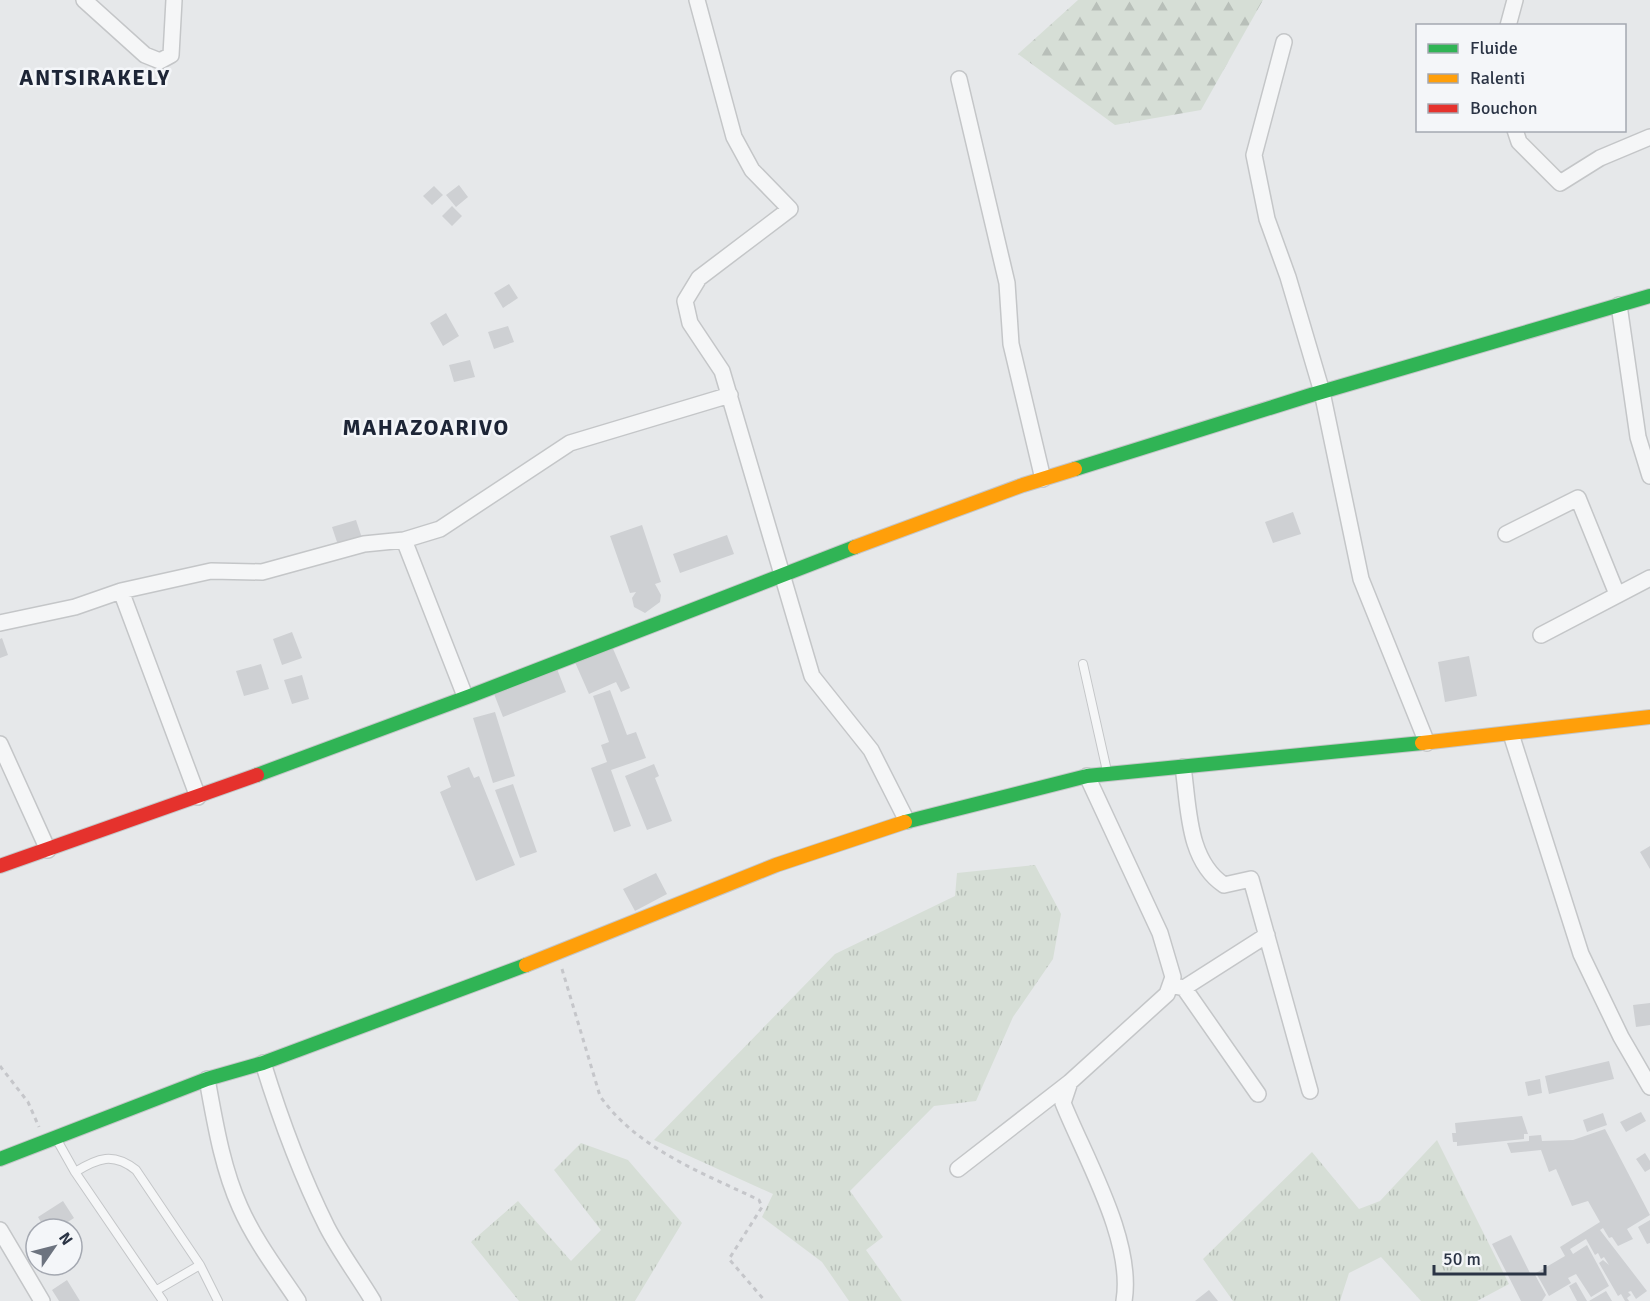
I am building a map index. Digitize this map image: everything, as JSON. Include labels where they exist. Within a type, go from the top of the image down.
[{"type":"main road","points":[[0,866],[198,797],[470,696],[781,575],[1043,479],[1322,392],[1650,296]]},
{"type":"main road","points":[[0,1159],[207,1078],[263,1063],[463,990],[776,865],[907,821],[1087,776],[1427,743],[1650,717]]},
{"type":"street","points":[[84,0],[145,55],[160,61],[171,55],[174,0]]},
{"type":"street","points":[[697,0],[734,137],[752,170],[790,209],[699,278],[685,302],[690,323],[722,371],[812,676],[871,750],[907,821]]},
{"type":"street","points":[[1509,24],[1515,0]]},
{"type":"street","points":[[1284,42],[1254,155],[1267,219],[1288,277],[1322,392],[1361,579],[1427,743]]},
{"type":"street","points":[[959,79],[1007,283],[1011,344],[1043,479]]},
{"type":"street","points":[[1516,132],[1519,142],[1560,183],[1599,158],[1650,137]]},
{"type":"street","points":[[1619,305],[1650,476]]},
{"type":"street","points":[[0,623],[75,607],[121,591],[210,571],[262,572],[364,544],[404,540],[440,530],[570,443],[730,395]]},
{"type":"street","points":[[1506,534],[1578,498],[1617,594]]},
{"type":"street","points":[[404,540],[465,696]]},
{"type":"street","points":[[1541,635],[1650,578]]},
{"type":"street","points":[[121,591],[198,797]]},
{"type":"street","points":[[1510,734],[1581,954],[1622,1037],[1650,1087]]},
{"type":"street","points":[[0,744],[48,850]]},
{"type":"street","points":[[1183,766],[1193,843],[1210,875],[1224,885],[1251,879],[1310,1091]]},
{"type":"street","points":[[1087,776],[1160,933],[1177,986],[1241,1065],[1258,1094]]},
{"type":"street","points":[[958,1168],[1070,1082],[1177,986],[1267,935]]},
{"type":"street","points":[[263,1063],[275,1101],[328,1229],[372,1301]]},
{"type":"street","points":[[207,1078],[222,1153],[240,1207],[264,1251],[298,1301]]},
{"type":"street","points":[[1070,1082],[1063,1103],[1116,1228],[1127,1282],[1124,1301]]},
{"type":"street","points":[[0,1230],[42,1301]]},
{"type":"lane","points":[[1083,664],[1108,774]]},
{"type":"lane","points":[[50,1138],[163,1301]]},
{"type":"lane","points":[[75,1172],[104,1158],[124,1161],[136,1170],[200,1265],[218,1301]]},
{"type":"lane","points":[[157,1290],[200,1265]]},
{"type":"path","points":[[557,952],[600,1096],[612,1114],[664,1154],[759,1200],[762,1207],[729,1259],[765,1301]]},
{"type":"path","points":[[0,1066],[28,1102],[50,1138]]},
{"type":"green space","points":[[1078,0],[1263,0],[1201,110],[1115,125],[1018,54]]},
{"type":"green space","points":[[1035,865],[1061,914],[1053,959],[1013,1017],[976,1101],[934,1106],[850,1191],[883,1237],[866,1250],[902,1301],[849,1301],[822,1262],[762,1217],[773,1194],[654,1140],[835,954],[955,896],[957,873]]},
{"type":"green space","points":[[1437,1140],[1509,1284],[1477,1301],[1421,1301],[1381,1257],[1349,1273],[1340,1301],[1233,1301],[1203,1259],[1312,1152],[1359,1209],[1380,1201]]},
{"type":"green space","points":[[581,1143],[628,1160],[682,1223],[635,1301],[519,1301],[471,1242],[518,1201],[571,1261],[601,1230],[554,1170]]},
{"type":"building","points":[[459,185],[468,197],[456,207],[446,195]]},
{"type":"building","points":[[434,186],[443,195],[432,205],[423,196]]},
{"type":"building","points":[[452,206],[462,216],[452,226],[442,216]]},
{"type":"building","points":[[509,284],[518,298],[503,308],[494,293]]},
{"type":"building","points":[[446,313],[459,336],[443,346],[430,323]]},
{"type":"building","points":[[508,326],[514,342],[494,349],[488,332]]},
{"type":"building","points":[[470,360],[475,377],[454,382],[449,365]]},
{"type":"building","points":[[1293,512],[1301,534],[1273,543],[1265,522]]},
{"type":"building","points":[[356,520],[362,538],[338,545],[332,527]]},
{"type":"building","points":[[642,525],[661,582],[655,584],[661,595],[660,602],[645,613],[634,607],[632,598],[636,592],[630,593],[610,536]]},
{"type":"building","points":[[727,535],[734,554],[680,573],[673,554]]},
{"type":"building","points":[[292,632],[302,658],[282,665],[273,639]]},
{"type":"building","points":[[2,638],[8,655],[0,658],[0,639]]},
{"type":"building","points":[[611,644],[630,688],[621,692],[616,682],[589,694],[574,660]]},
{"type":"building","points":[[1469,656],[1477,696],[1445,702],[1438,662]]},
{"type":"building","points":[[261,664],[269,689],[244,696],[236,671]]},
{"type":"building","points":[[557,669],[566,692],[503,717],[494,694]]},
{"type":"building","points":[[302,675],[309,699],[292,704],[284,680]]},
{"type":"building","points":[[610,690],[627,735],[636,732],[646,758],[611,770],[631,826],[614,832],[591,768],[607,762],[601,745],[609,742],[593,696]]},
{"type":"building","points":[[495,712],[515,776],[493,783],[473,718]]},
{"type":"building","points":[[654,764],[659,776],[655,778],[672,821],[647,830],[625,776]]},
{"type":"building","points":[[469,767],[474,778],[479,776],[515,865],[476,881],[440,792],[451,787],[447,776]]},
{"type":"building","points":[[513,784],[537,852],[520,858],[495,790]]},
{"type":"building","points":[[1650,846],[1650,869],[1640,852]]},
{"type":"building","points":[[656,873],[667,894],[635,911],[623,889]]},
{"type":"building","points":[[1650,1003],[1650,1025],[1636,1027],[1633,1005]]},
{"type":"building","points":[[1609,1061],[1614,1079],[1549,1094],[1545,1076]]},
{"type":"building","points":[[1540,1079],[1542,1093],[1528,1096],[1525,1082]]},
{"type":"building","points":[[1641,1112],[1646,1121],[1626,1132],[1620,1122]]},
{"type":"building","points":[[1603,1113],[1607,1125],[1587,1132],[1583,1120]]},
{"type":"building","points":[[1522,1116],[1528,1134],[1524,1134],[1524,1139],[1457,1146],[1457,1142],[1453,1142],[1452,1133],[1456,1133],[1455,1123]]},
{"type":"building","points":[[1605,1129],[1650,1215],[1627,1229],[1633,1239],[1618,1246],[1603,1228],[1600,1230],[1647,1291],[1636,1299],[1631,1291],[1628,1292],[1631,1295],[1627,1298],[1629,1301],[1625,1301],[1621,1294],[1618,1296],[1599,1263],[1603,1260],[1609,1265],[1604,1257],[1601,1259],[1598,1253],[1595,1255],[1586,1239],[1570,1249],[1573,1254],[1587,1245],[1609,1286],[1591,1297],[1576,1274],[1568,1278],[1571,1283],[1549,1296],[1536,1273],[1565,1256],[1560,1247],[1600,1222],[1588,1201],[1572,1206],[1556,1169],[1549,1172],[1541,1150],[1511,1153],[1507,1143],[1529,1141],[1529,1136],[1541,1135],[1542,1141],[1573,1140]]},
{"type":"building","points":[[1645,1153],[1650,1161],[1650,1169],[1645,1172],[1636,1159]]},
{"type":"building","points":[[63,1201],[73,1217],[38,1217]]},
{"type":"building","points":[[1650,1220],[1650,1243],[1647,1244],[1638,1227]]},
{"type":"building","points":[[1511,1235],[1531,1275],[1534,1273],[1546,1295],[1542,1301],[1521,1301],[1492,1244]]},
{"type":"building","points":[[67,1280],[80,1301],[59,1301],[52,1290]]},
{"type":"building","points":[[1576,1282],[1587,1301],[1577,1301],[1569,1286]]},
{"type":"building","points":[[1209,1290],[1218,1301],[1195,1301]]},
{"type":"building","points":[[1606,1291],[1612,1301],[1589,1301]]},
{"type":"traffic: fast","points":[[1075,469],[1311,395],[1650,296]]},
{"type":"traffic: fast","points":[[257,775],[470,696],[855,547]]},
{"type":"traffic: fast","points":[[905,822],[1087,776],[1422,743]]},
{"type":"traffic: fast","points":[[0,1159],[207,1079],[263,1063],[526,965]]},
{"type":"traffic: slow","points":[[855,547],[1023,485],[1075,469]]},
{"type":"traffic: slow","points":[[1422,743],[1650,717]]},
{"type":"traffic: slow","points":[[526,965],[776,865],[905,822]]},
{"type":"traffic: jam","points":[[0,866],[257,775]]},
{"type":"district","name":"ANTSIRAKELY","points":[[95,77]]},
{"type":"district","name":"MAHAZOARIVO","points":[[426,427]]}]
